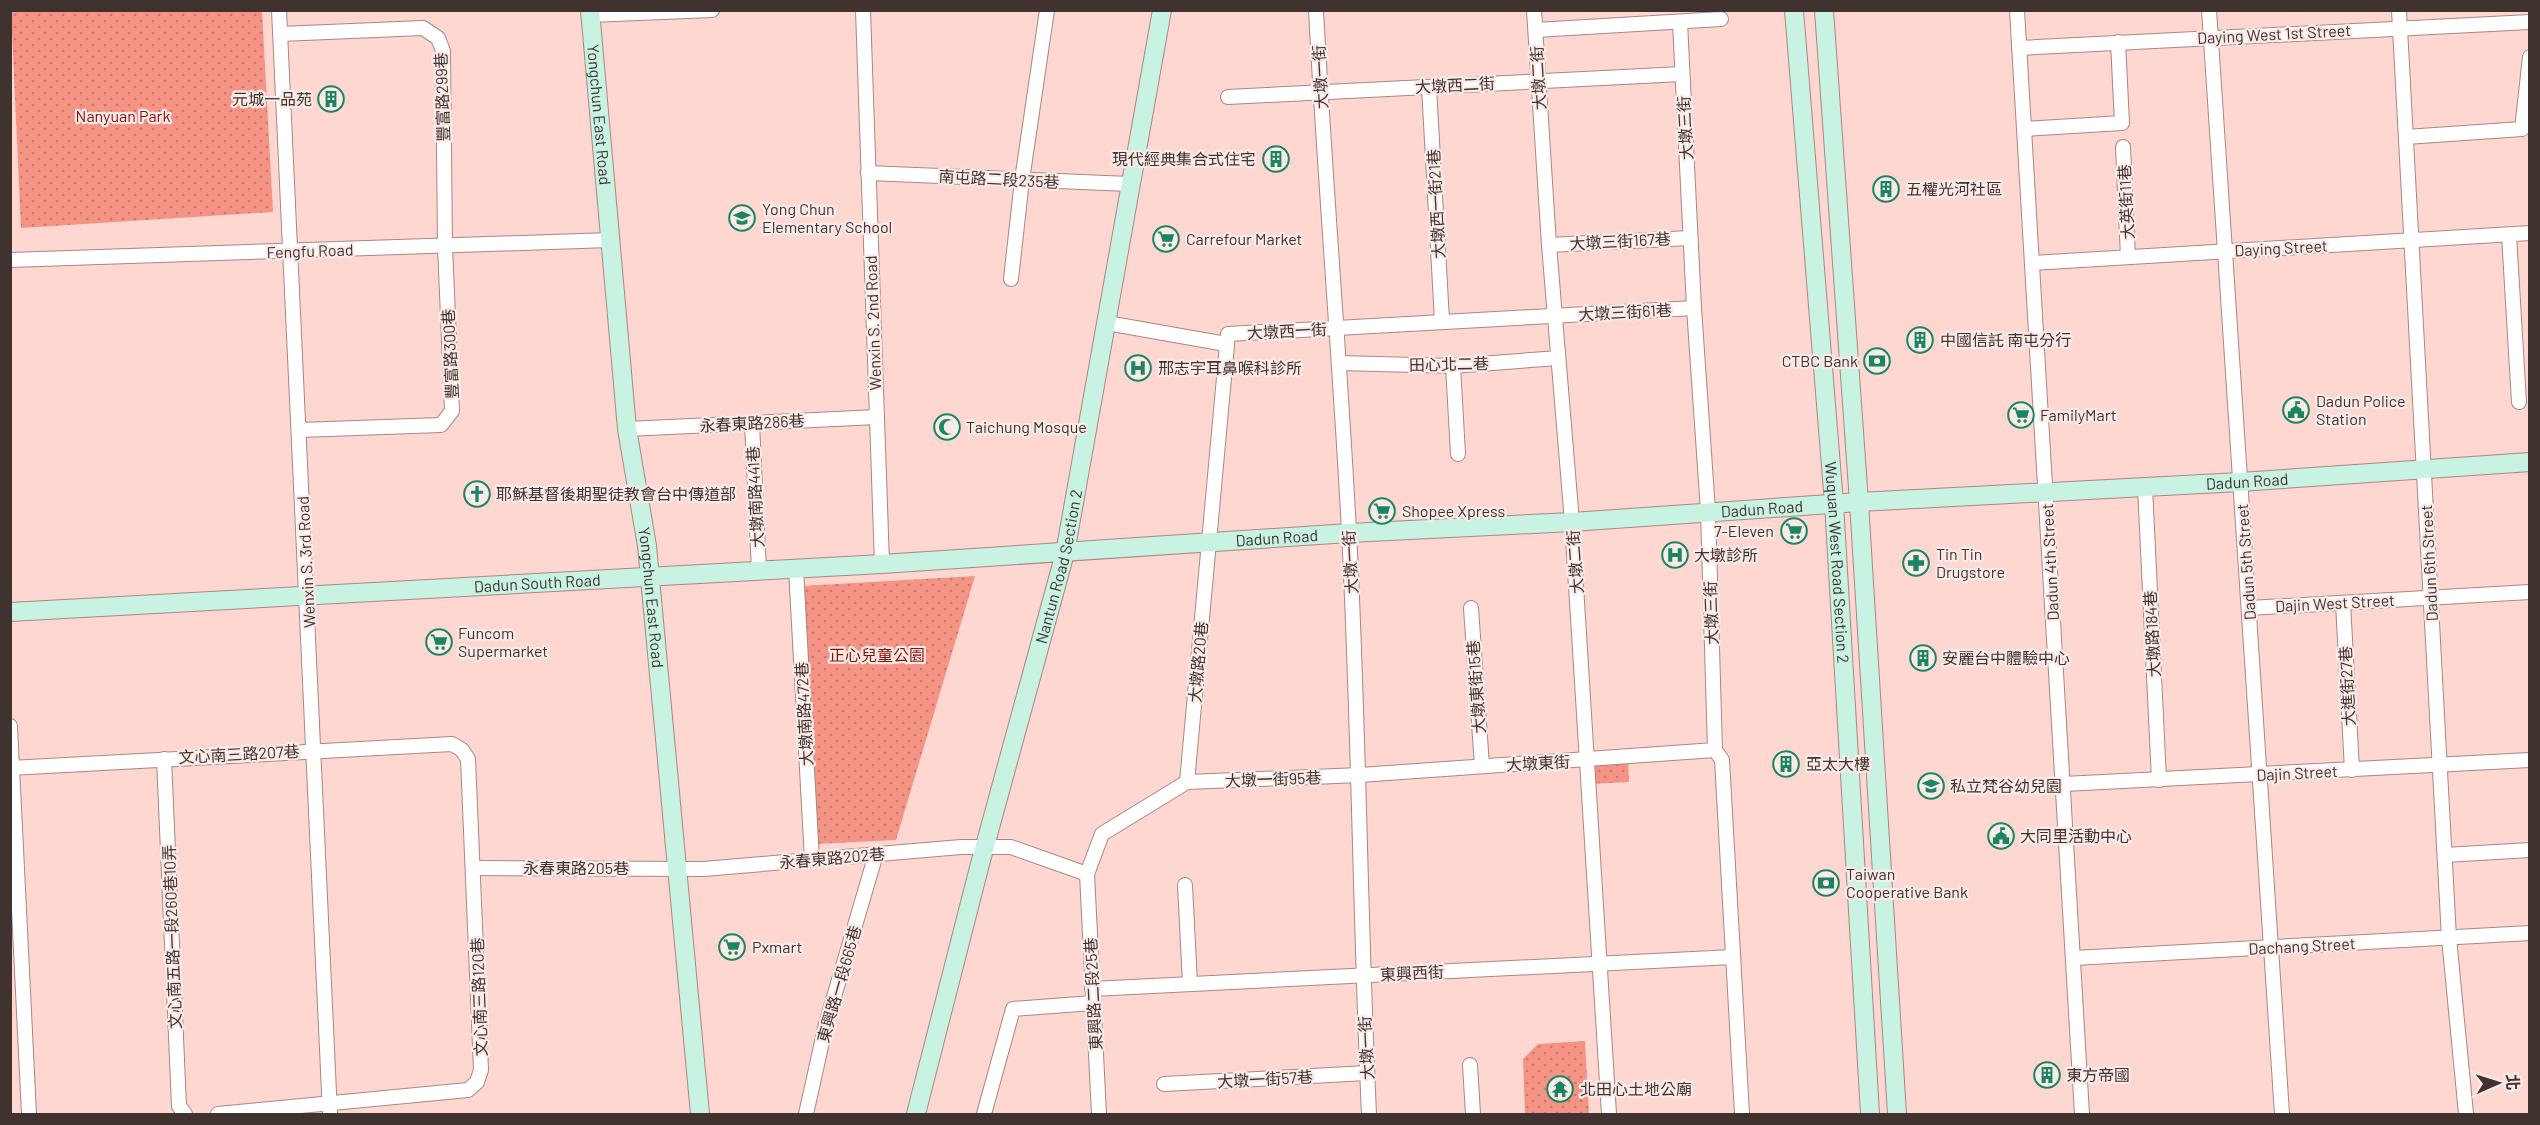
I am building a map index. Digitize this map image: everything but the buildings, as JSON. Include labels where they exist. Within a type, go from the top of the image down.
[{"type":"street","name":"Wenxin S. 3rd Road","points":[[279,10],[308,595],[330,1109]]},
{"type":"street","points":[[590,13],[712,10]]},
{"type":"street","name":"Wenxin S. 2nd Road","points":[[863,10],[882,564]]},
{"type":"street","points":[[1011,279],[1022,180],[1047,10]]},
{"type":"street","name":"Nantun Road Section 2","points":[[916,1114],[1065,553],[1107,323],[1129,184],[1162,10]]},
{"type":"street","name":"大墩二街","points":[[1534,10],[1549,245],[1572,522],[1598,964],[1610,1114]]},
{"type":"street","name":"Wuquan West Road Section 2","points":[[1794,10],[1834,503],[1870,1114]]},
{"type":"street","name":"Wuquan West Road Section 2","points":[[1824,10],[1859,502],[1897,1114]]},
{"type":"street","name":"Dadun 4th Street","points":[[2017,10],[2082,1114]]},
{"type":"street","name":"Dadun 5th Street","points":[[2209,10],[2282,1114]]},
{"type":"street","name":"Dadun 6th Street","points":[[2399,10],[2449,938],[2466,1114]]},
{"type":"street","name":"大墩一街","points":[[1314,11],[1349,533],[1360,775],[1362,975],[1369,1114]]},
{"type":"street","name":"Yongchun East Road","points":[[590,13],[627,429],[647,546],[700,1114]]},
{"type":"street","points":[[1536,30],[1721,19]]},
{"type":"street","name":"大墩三街","points":[[1680,22],[1694,308],[1708,511],[1715,750],[1722,760],[1742,1114]]},
{"type":"street","name":"Daying West 1st Street","points":[[2019,48],[2529,22]]},
{"type":"street","name":"豐富路299巷","points":[[280,34],[423,28],[438,38],[443,51],[445,246]]},
{"type":"street","points":[[2024,129],[2122,123],[2118,42]]},
{"type":"street","points":[[2406,137],[2522,129],[2529,57]]},
{"type":"street","name":"大墩西二街","points":[[1228,97],[1682,74]]},
{"type":"street","name":"大墩西一街21巷","points":[[1429,87],[1442,321]]},
{"type":"street","name":"大英街11巷","points":[[2123,147],[2128,257]]},
{"type":"street","name":"南屯路二段235巷","points":[[868,173],[1129,184]]},
{"type":"street","name":"Daying Street","points":[[2032,263],[2529,233]]},
{"type":"street","points":[[2509,235],[2520,402]]},
{"type":"street","name":"大墩三街167巷","points":[[1549,245],[1690,238]]},
{"type":"street","name":"Fengfu Road","points":[[10,260],[610,240]]},
{"type":"street","name":"豐富路300巷","points":[[300,430],[441,425],[452,411],[445,246]]},
{"type":"street","name":"大墩三街61巷","points":[[1556,316],[1694,308]]},
{"type":"street","name":"大墩西一街","points":[[1209,543],[1228,334],[1556,316]]},
{"type":"street","points":[[1107,323],[1226,344]]},
{"type":"street","name":"田心北二巷","points":[[1339,363],[1453,366],[1558,358]]},
{"type":"street","points":[[1453,366],[1458,454]]},
{"type":"street","name":"永春東路286巷","points":[[627,429],[877,417]]},
{"type":"street","name":"大墩南路441巷","points":[[752,423],[759,571]]},
{"type":"street","name":"Dadun Road","points":[[1065,553],[1349,533],[1572,522],[1834,503],[2240,482],[2529,462]]},
{"type":"street","name":"大墩路184巷","points":[[2145,487],[2159,780]]},
{"type":"street","name":"大墩路20巷","points":[[1187,782],[1209,543]]},
{"type":"street","name":"Dadun South Road","points":[[10,612],[1065,553]]},
{"type":"street","name":"大墩南路472巷","points":[[796,569],[812,860]]},
{"type":"street","name":"Dajin West Street","points":[[2249,608],[2529,592]]},
{"type":"street","name":"大進街27巷","points":[[2343,603],[2352,770]]},
{"type":"street","name":"大墩東街15巷","points":[[1471,608],[1482,766]]},
{"type":"street","points":[[10,726],[29,1114]]},
{"type":"street","name":"文心南三路207巷","points":[[11,768],[452,744],[462,750],[468,759],[474,868]]},
{"type":"street","name":"大墩東街","points":[[1360,775],[1715,750]]},
{"type":"street","name":"文心南五路一段260巷10弄","points":[[164,759],[179,1106],[185,1114]]},
{"type":"street","name":"Dajin Street","points":[[2064,784],[2529,760]]},
{"type":"street","name":"大墩一街95巷","points":[[1187,782],[1360,775]]},
{"type":"street","points":[[1087,874],[1102,834],[1187,782]]},
{"type":"street","name":"永春東路202巷","points":[[678,868],[704,869],[876,854],[1011,847],[1087,874]]},
{"type":"street","points":[[2445,855],[2529,850]]},
{"type":"street","name":"東興路一段665巷","points":[[806,1114],[826,1024],[876,854]]},
{"type":"street","name":"永春東路205巷","points":[[474,868],[678,868]]},
{"type":"street","name":"文心南三路120巷","points":[[218,1114],[330,1109],[468,1090],[477,1082],[481,1070],[474,868]]},
{"type":"street","name":"東興路二段25巷","points":[[1087,874],[1099,1114]]},
{"type":"street","points":[[1185,885],[1190,984]]},
{"type":"street","name":"Dachang Street","points":[[2074,958],[2529,933]]},
{"type":"street","name":"東興西街","points":[[1092,989],[1733,957]]},
{"type":"street","points":[[984,1114],[1013,1009],[1093,1003]]},
{"type":"street","points":[[1470,1065],[1473,1114]]},
{"type":"street","name":"大墩一街57巷","points":[[1164,1084],[1367,1073]]},
{"type":"green space","name":"Nanyuan Park","points":[[11,11],[262,11],[273,212],[21,228]]},
{"type":"green space","name":"正心兒童公園","points":[[975,576],[896,840],[816,844],[802,586]]},
{"type":"green space","points":[[1628,760],[1629,782],[1590,784],[1589,762]]},
{"type":"green space","points":[[1585,1041],[1589,1114],[1525,1114],[1523,1059],[1538,1044]]},
{"type":"place","name":"元城一品苑","points":[[331,99]]},
{"type":"place","name":"現代經典集合式住宅","points":[[1276,159]]},
{"type":"place","name":"五權光河社區","points":[[1886,189]]},
{"type":"place","name":"Yong Chun Elementary School","points":[[742,218]]},
{"type":"place","name":"Carrefour Market","points":[[1166,239]]},
{"type":"place","name":"中國信託 南屯分行","points":[[1920,340]]},
{"type":"place","name":"CTBC Bank","points":[[1877,361]]},
{"type":"place","name":"邢志宇耳鼻喉科診所","points":[[1138,368]]},
{"type":"place","name":"Dadun Police Station","points":[[2296,410]]},
{"type":"place","name":"FamilyMart","points":[[2021,415]]},
{"type":"place","name":"Taichung Mosque","points":[[947,427]]},
{"type":"place","name":"耶穌基督後期聖徒教會台中傳道部","points":[[477,494]]},
{"type":"place","name":"Shopee Xpress","points":[[1382,511]]},
{"type":"place","name":"7-Eleven","points":[[1794,531]]},
{"type":"place","name":"大墩診所","points":[[1675,555]]},
{"type":"place","name":"Tin Tin Drugstore","points":[[1916,563]]},
{"type":"place","name":"Funcom Supermarket","points":[[439,642]]},
{"type":"place","name":"安麗台中體驗中心","points":[[1923,658]]},
{"type":"place","name":"亞太大樓","points":[[1786,764]]},
{"type":"place","name":"私立梵谷幼兒園","points":[[1931,786]]},
{"type":"place","name":"大同里活動中心","points":[[2001,836]]},
{"type":"place","name":"Taiwan Cooperative Bank","points":[[1826,883]]},
{"type":"place","name":"Pxmart","points":[[732,947]]},
{"type":"place","name":"東方帝國","points":[[2047,1075]]},
{"type":"place","name":"北田心土地公廟","points":[[1560,1089]]}]
